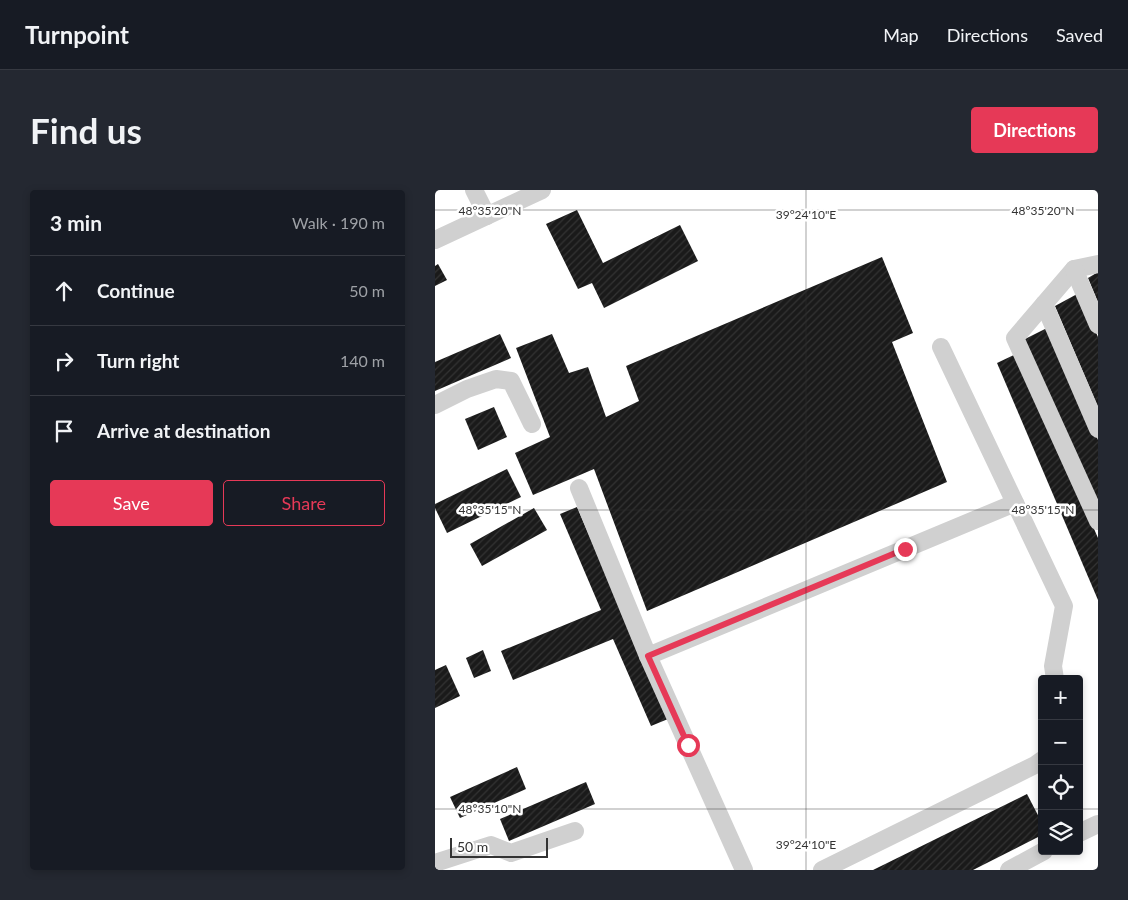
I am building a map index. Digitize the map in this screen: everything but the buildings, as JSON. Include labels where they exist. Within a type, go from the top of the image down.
[{"type":"street","points":[[474,190],[487,216]]},
{"type":"street","points":[[435,240],[542,190]]},
{"type":"street","points":[[1098,264],[1075,269],[1015,338],[1098,522]]},
{"type":"street","points":[[1075,269],[1098,325]]},
{"type":"street","points":[[1044,304],[1098,429]]},
{"type":"street","points":[[941,347],[1064,606],[1053,666],[1054,675]]},
{"type":"street","points":[[435,405],[467,388],[497,379],[511,381],[532,424]]},
{"type":"street","points":[[579,488],[648,656],[744,870]]},
{"type":"street","points":[[648,656],[1015,503]]},
{"type":"street","points":[[822,870],[1038,763]]},
{"type":"street","points":[[1083,831],[1098,824]]},
{"type":"street","points":[[435,863],[491,845],[511,854],[575,831]]},
{"type":"street","points":[[1009,870],[1038,855]]},
{"type":"route","points":[[688,745],[648,656],[905,549]]}]
